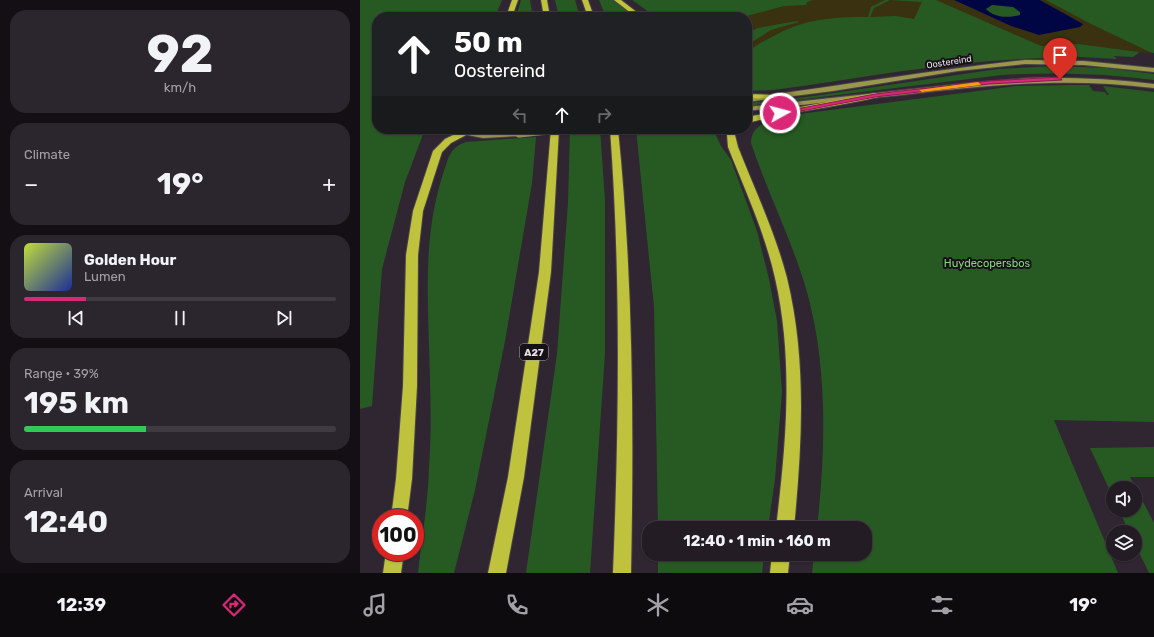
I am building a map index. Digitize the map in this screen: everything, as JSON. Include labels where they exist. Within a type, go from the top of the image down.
[{"type":"highway","points":[[511,12],[515,0]]},
{"type":"highway","points":[[544,0],[547,12]]},
{"type":"highway","points":[[585,0],[589,12]]},
{"type":"highway","points":[[617,0],[633,12]]},
{"type":"highway","points":[[752,96],[780,97]]},
{"type":"highway","points":[[752,119],[765,115],[804,110],[875,96]]},
{"type":"highway","points":[[400,509],[404,479],[410,386],[412,255],[418,211],[438,151],[448,141],[459,134]]},
{"type":"highway","name":"A27","points":[[496,573],[516,477],[545,272],[556,134]]},
{"type":"highway","points":[[615,134],[623,215],[627,355],[622,573]]},
{"type":"highway","points":[[732,134],[733,147],[765,230],[780,277],[789,320],[794,356],[795,396],[791,477],[786,521]]},
{"type":"highway","points":[[392,573],[394,561]]},
{"type":"highway","points":[[778,573],[781,561]]},
{"type":"main road","name":"Oostereind","points":[[752,100],[780,97],[958,69],[1018,63],[1084,63],[1154,70]]},
{"type":"main road","points":[[752,108],[875,96],[989,82],[1037,79],[1104,80],[1154,86]]},
{"type":"main road","points":[[477,134],[483,136],[519,134]]},
{"type":"green space","points":[[360,0],[502,0],[497,12],[372,12],[372,134],[423,134],[405,182],[382,269],[372,406],[360,409]]},
{"type":"green space","points":[[521,0],[530,0],[532,12],[517,12]]},
{"type":"green space","points":[[555,0],[575,0],[579,12],[558,12]]},
{"type":"green space","points":[[599,0],[613,0],[629,12],[604,12]]},
{"type":"green space","points":[[632,0],[1154,0],[1154,53],[1141,51],[1133,57],[1114,56],[1117,59],[1063,56],[1060,58],[988,61],[917,69],[774,90],[752,91],[752,12],[649,12]]},
{"type":"green space","points":[[1054,66],[1107,68],[1154,74],[1154,80],[1078,74],[1002,75],[752,105],[752,102],[806,97],[998,69]]},
{"type":"green space","name":"Huydecopersbos","points":[[1089,85],[1093,91],[1105,92],[1107,95],[1109,95],[1103,86],[1154,92],[1154,422],[1054,420],[1106,544],[1106,561],[1113,561],[1118,573],[812,573],[813,561],[872,561],[872,521],[818,521],[823,436],[823,405],[818,344],[805,285],[799,267],[751,143],[754,132],[762,124],[784,116],[1017,86]]},
{"type":"green space","points":[[570,134],[600,134],[605,201],[605,353],[590,573],[526,573],[557,354],[568,203]]},
{"type":"green space","points":[[637,134],[715,134],[721,146],[731,160],[757,231],[769,279],[777,321],[782,392],[775,479],[769,521],[658,521],[654,307]]},
{"type":"green space","points":[[536,137],[532,183],[505,341],[475,490],[454,573],[418,573],[420,561],[424,561],[424,528],[430,446],[431,403],[428,279],[431,228],[435,202],[447,160],[452,151],[466,142]]},
{"type":"green space","points":[[1154,447],[1154,477],[1130,477],[1132,481],[1106,482],[1090,448]]},
{"type":"green space","points":[[1142,500],[1154,523],[1154,573],[1149,573],[1142,558],[1142,525],[1126,525],[1122,517],[1142,517]]},
{"type":"green space","points":[[658,561],[763,561],[762,573],[658,573]]},
{"type":"sand","points":[[813,0],[885,0],[871,7],[868,17],[817,20],[805,23],[782,32],[752,48],[752,42],[771,30],[799,22],[797,21],[758,28],[752,31],[752,15],[784,6],[806,5],[807,2]]},
{"type":"sand","points":[[890,0],[922,2],[914,19],[896,16],[870,17],[874,8]]},
{"type":"sand","points":[[936,0],[954,0],[1011,26],[1083,24],[1040,0],[1046,0],[1093,25],[1154,54],[1078,44],[1041,46]]},
{"type":"shaded area","points":[[954,0],[1040,0],[1083,24],[1080,27],[1039,35],[1011,26]],"holes":[[[992,5],[1013,7],[1020,12],[1020,15],[1011,17],[997,16],[986,9]]]},
{"type":"slow traffic","points":[[922,90],[978,84]]},
{"type":"route","points":[[780,113],[804,110],[875,96],[989,82],[1060,79]]}]
